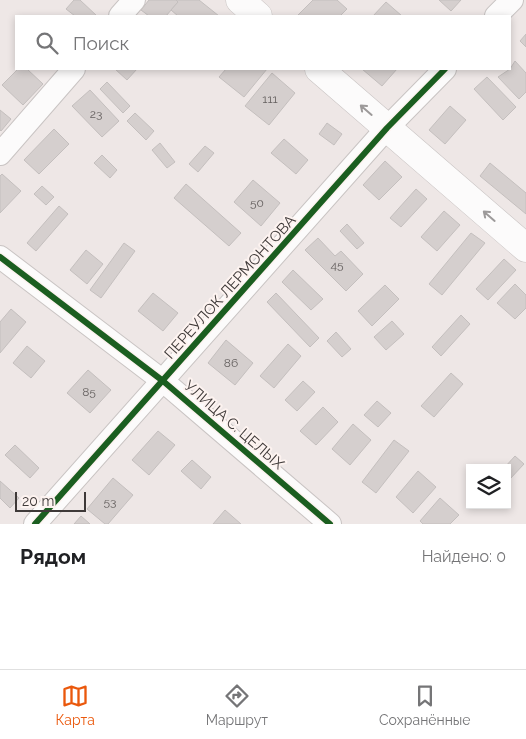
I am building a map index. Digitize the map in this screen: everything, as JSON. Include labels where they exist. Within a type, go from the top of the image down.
[{"type":"main road","points":[[240,0],[257,15]]},
{"type":"main road","points":[[320,70],[526,248]]},
{"type":"street","points":[[121,15],[134,0]]},
{"type":"street","points":[[497,15],[512,0]]},
{"type":"street","points":[[0,154],[73,70]]},
{"type":"street","name":"ПЕРЕУЛОК ЛЕРМОНТОВА","points":[[35,524],[387,128],[444,70]]},
{"type":"street","name":"УЛИЦА С. ЦЕЛЫХ","points":[[0,257],[163,381],[330,524]]},
{"type":"building","points":[[74,0],[80,0],[96,15],[74,15],[66,9]]},
{"type":"building","points":[[149,0],[176,0],[178,2],[167,15],[148,15],[141,10]]},
{"type":"building","points":[[176,0],[199,0],[218,15],[177,15],[171,10],[178,2]]},
{"type":"building","points":[[313,0],[337,0],[347,9],[341,15],[298,15]]},
{"type":"building","points":[[439,0],[461,0],[451,11]]},
{"type":"building","points":[[386,2],[401,15],[374,15]]},
{"type":"building","points":[[526,34],[526,47],[520,41]]},
{"type":"building","points":[[515,61],[526,73],[526,92],[519,99],[498,77],[511,70]]},
{"type":"building","points":[[17,70],[28,70],[43,84],[23,105],[2,85]]},
{"type":"building","points":[[116,70],[136,70],[127,80]]},
{"type":"building","points":[[225,70],[266,70],[244,97],[219,77]]},
{"type":"building","points":[[363,70],[396,70],[382,86]]},
{"type":"building","points":[[272,73],[295,93],[269,125],[245,106]]},
{"type":"building","points":[[487,77],[516,107],[503,120],[474,89]]},
{"type":"building","points":[[107,82],[130,106],[123,113],[100,89]]},
{"type":"building","points":[[90,90],[119,121],[102,137],[72,106]]},
{"type":"building","points":[[450,106],[466,120],[445,144],[429,130]]},
{"type":"building","points":[[0,110],[11,119],[1,131],[0,130]]},
{"type":"building","points":[[135,113],[154,131],[146,140],[127,121]]},
{"type":"building","points":[[327,123],[342,134],[334,145],[319,134]]},
{"type":"building","points":[[54,129],[69,144],[39,174],[24,160]]},
{"type":"building","points":[[284,139],[308,160],[296,174],[271,153]]},
{"type":"building","points":[[160,143],[175,162],[167,168],[152,150]]},
{"type":"building","points":[[205,146],[214,153],[198,172],[189,164]]},
{"type":"building","points":[[102,155],[117,170],[110,178],[94,163]]},
{"type":"building","points":[[385,161],[402,177],[379,200],[363,185]]},
{"type":"building","points":[[490,163],[526,193],[526,214],[480,176]]},
{"type":"building","points":[[2,174],[21,191],[0,213],[0,176]]},
{"type":"building","points":[[253,180],[280,203],[261,226],[234,202]]},
{"type":"building","points":[[186,184],[241,233],[229,246],[174,198]]},
{"type":"building","points":[[42,186],[54,197],[46,205],[34,194]]},
{"type":"building","points":[[416,189],[427,199],[401,227],[390,218]]},
{"type":"building","points":[[59,206],[68,214],[36,251],[27,243]]},
{"type":"building","points":[[444,211],[460,225],[437,251],[421,237]]},
{"type":"building","points":[[347,224],[364,243],[357,249],[340,231]]},
{"type":"building","points":[[471,233],[485,243],[442,295],[429,284]]},
{"type":"building","points":[[318,238],[335,256],[341,251],[363,274],[346,291],[305,250]]},
{"type":"building","points":[[124,243],[135,251],[101,298],[90,290]]},
{"type":"building","points":[[86,250],[103,264],[87,284],[70,270]]},
{"type":"building","points":[[504,259],[516,270],[488,300],[476,289]]},
{"type":"building","points":[[293,270],[323,299],[311,310],[282,282]]},
{"type":"building","points":[[515,284],[526,295],[526,308],[515,319],[497,303]]},
{"type":"building","points":[[385,285],[399,299],[372,326],[358,311]]},
{"type":"building","points":[[153,293],[178,313],[163,331],[138,311]]},
{"type":"building","points":[[276,293],[319,338],[310,347],[267,302]]},
{"type":"building","points":[[11,309],[26,322],[0,353],[0,322]]},
{"type":"building","points":[[461,315],[470,324],[441,356],[432,347]]},
{"type":"building","points":[[392,321],[404,334],[386,350],[374,337]]},
{"type":"building","points":[[336,332],[351,349],[342,357],[327,341]]},
{"type":"building","points":[[226,340],[253,363],[235,385],[208,363]]},
{"type":"building","points":[[288,344],[301,356],[274,388],[260,376]]},
{"type":"building","points":[[27,346],[45,361],[31,378],[13,363]]},
{"type":"building","points":[[88,370],[111,390],[90,413],[67,393]]},
{"type":"building","points":[[451,373],[463,384],[434,417],[421,406]]},
{"type":"building","points":[[303,381],[315,392],[297,411],[285,400]]},
{"type":"building","points":[[377,401],[391,413],[378,427],[364,415]]},
{"type":"building","points":[[323,407],[338,422],[316,445],[300,431]]},
{"type":"building","points":[[353,424],[371,440],[350,465],[332,449]]},
{"type":"building","points":[[158,431],[175,445],[149,475],[132,460]]},
{"type":"building","points":[[394,440],[409,451],[376,493],[362,482]]},
{"type":"building","points":[[15,445],[39,468],[30,478],[5,455]]},
{"type":"building","points":[[515,456],[524,464],[511,478],[511,464],[508,464]]},
{"type":"building","points":[[192,460],[211,477],[201,489],[181,471]]},
{"type":"building","points":[[418,471],[436,487],[413,513],[396,497]]},
{"type":"building","points":[[113,478],[133,495],[108,524],[105,524],[87,509]]},
{"type":"building","points":[[0,481],[19,498],[10,508],[0,498]]},
{"type":"building","points":[[440,498],[459,515],[450,524],[423,524],[420,521]]},
{"type":"building","points":[[225,510],[241,524],[213,524]]},
{"type":"building","points":[[81,516],[90,524],[74,524]]},
{"type":"cycle path","points":[[35,524],[387,128],[444,70]]},
{"type":"cycle path","points":[[0,257],[163,381],[330,524]]}]
